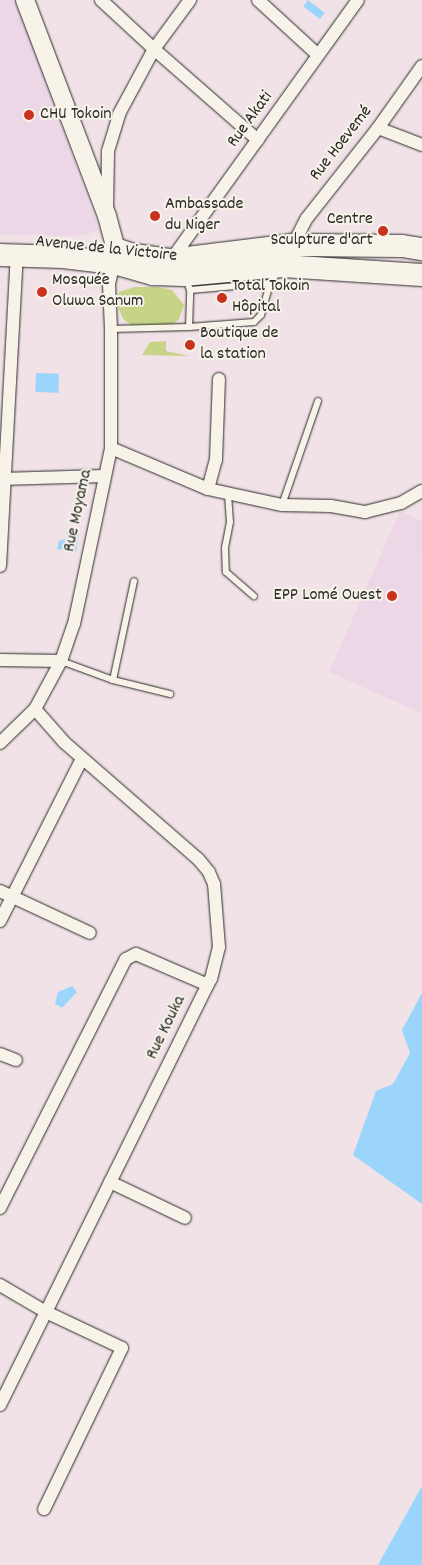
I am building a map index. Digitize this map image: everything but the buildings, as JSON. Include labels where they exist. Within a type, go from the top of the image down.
[{"type":"highway","name":"Avenue de la Victoire","points":[[0,241],[115,256],[152,274],[182,275],[293,245],[402,246],[422,249]]},
{"type":"highway","name":"Avenue de la Victoire","points":[[9,255],[63,257],[134,255],[182,275]]},
{"type":"highway","points":[[182,275],[422,275]]},
{"type":"street","points":[[25,0],[107,216],[115,256]]},
{"type":"street","points":[[101,0],[258,140]]},
{"type":"street","points":[[107,216],[108,151],[112,134],[125,100],[154,49],[190,0]]},
{"type":"street","points":[[258,0],[318,55]]},
{"type":"street","name":"Rue Akati","points":[[182,275],[258,140],[358,0]]},
{"type":"street","name":"Rue Hoevemé","points":[[293,245],[307,218],[378,128],[422,66]]},
{"type":"street","points":[[378,128],[422,145]]},
{"type":"street","points":[[0,566],[9,255]]},
{"type":"street","name":"Rue Moyama","points":[[0,743],[35,709],[61,661],[74,624],[111,448],[111,329],[108,284],[115,256]]},
{"type":"street","points":[[208,489],[216,460],[219,379]]},
{"type":"street","points":[[111,448],[208,489],[282,504],[331,506],[366,512],[400,503],[422,491]]},
{"type":"street","points":[[2,479],[104,476]]},
{"type":"street","points":[[0,660],[61,661]]},
{"type":"street","name":"Rue Kouka","points":[[0,1405],[208,985],[219,947],[214,884],[209,872],[198,859],[82,759],[35,709]]},
{"type":"street","points":[[0,921],[6,894],[82,759]]},
{"type":"street","points":[[6,894],[90,933]]},
{"type":"street","points":[[0,1208],[126,959],[136,954],[208,985]]},
{"type":"street","points":[[0,1054],[16,1060]]},
{"type":"street","points":[[110,1182],[185,1218]]},
{"type":"street","points":[[0,1285],[46,1312],[122,1348],[44,1509]]},
{"type":"lane","points":[[111,329],[250,324],[260,315],[276,274]]},
{"type":"lane","points":[[182,275],[189,327]]},
{"type":"lane","points":[[282,504],[318,402]]},
{"type":"lane","points":[[228,494],[230,522],[224,548],[226,572],[254,596]]},
{"type":"lane","points":[[113,680],[134,581]]},
{"type":"lane","points":[[61,661],[113,680],[170,694]]},
{"type":"shaded area","name":"CHU Tokoin","points":[[0,0],[17,0],[99,230],[78,236],[0,234]]},
{"type":"shaded area","name":"EPP Lomé Ouest","points":[[400,511],[422,521],[421,713],[329,672]]},
{"type":"green space","points":[[135,287],[158,287],[172,290],[184,305],[179,319],[172,325],[138,327],[131,325],[123,319],[118,307],[119,292]]},
{"type":"green space","points":[[166,341],[166,351],[189,356],[142,355],[150,342]]},
{"type":"water","points":[[308,0],[325,13],[320,19],[303,6]]},
{"type":"water","points":[[36,373],[59,374],[58,393],[35,392]]},
{"type":"water","points":[[67,532],[79,534],[76,552],[57,549],[59,541],[66,539]]},
{"type":"water","points":[[72,986],[77,992],[62,1008],[55,1004],[58,992]]},
{"type":"water","points":[[422,993],[422,1204],[353,1155],[376,1091],[393,1084],[410,1053],[402,1030]]},
{"type":"water","points":[[422,1486],[422,1565],[378,1565]]},
{"type":"place","name":"CHU Tokoin","points":[[29,115]]},
{"type":"place","name":"Ambassade du Niger","points":[[155,216]]},
{"type":"place","name":"Centre Sculpture d'art","points":[[383,231]]},
{"type":"place","name":"Mosquée Oluwa Sanum","points":[[42,292]]},
{"type":"place","name":"Total Tokoin Hôpital","points":[[222,298]]},
{"type":"place","name":"Boutique de la station","points":[[190,345]]},
{"type":"place","name":"EPP Lomé Ouest","points":[[392,596]]}]
